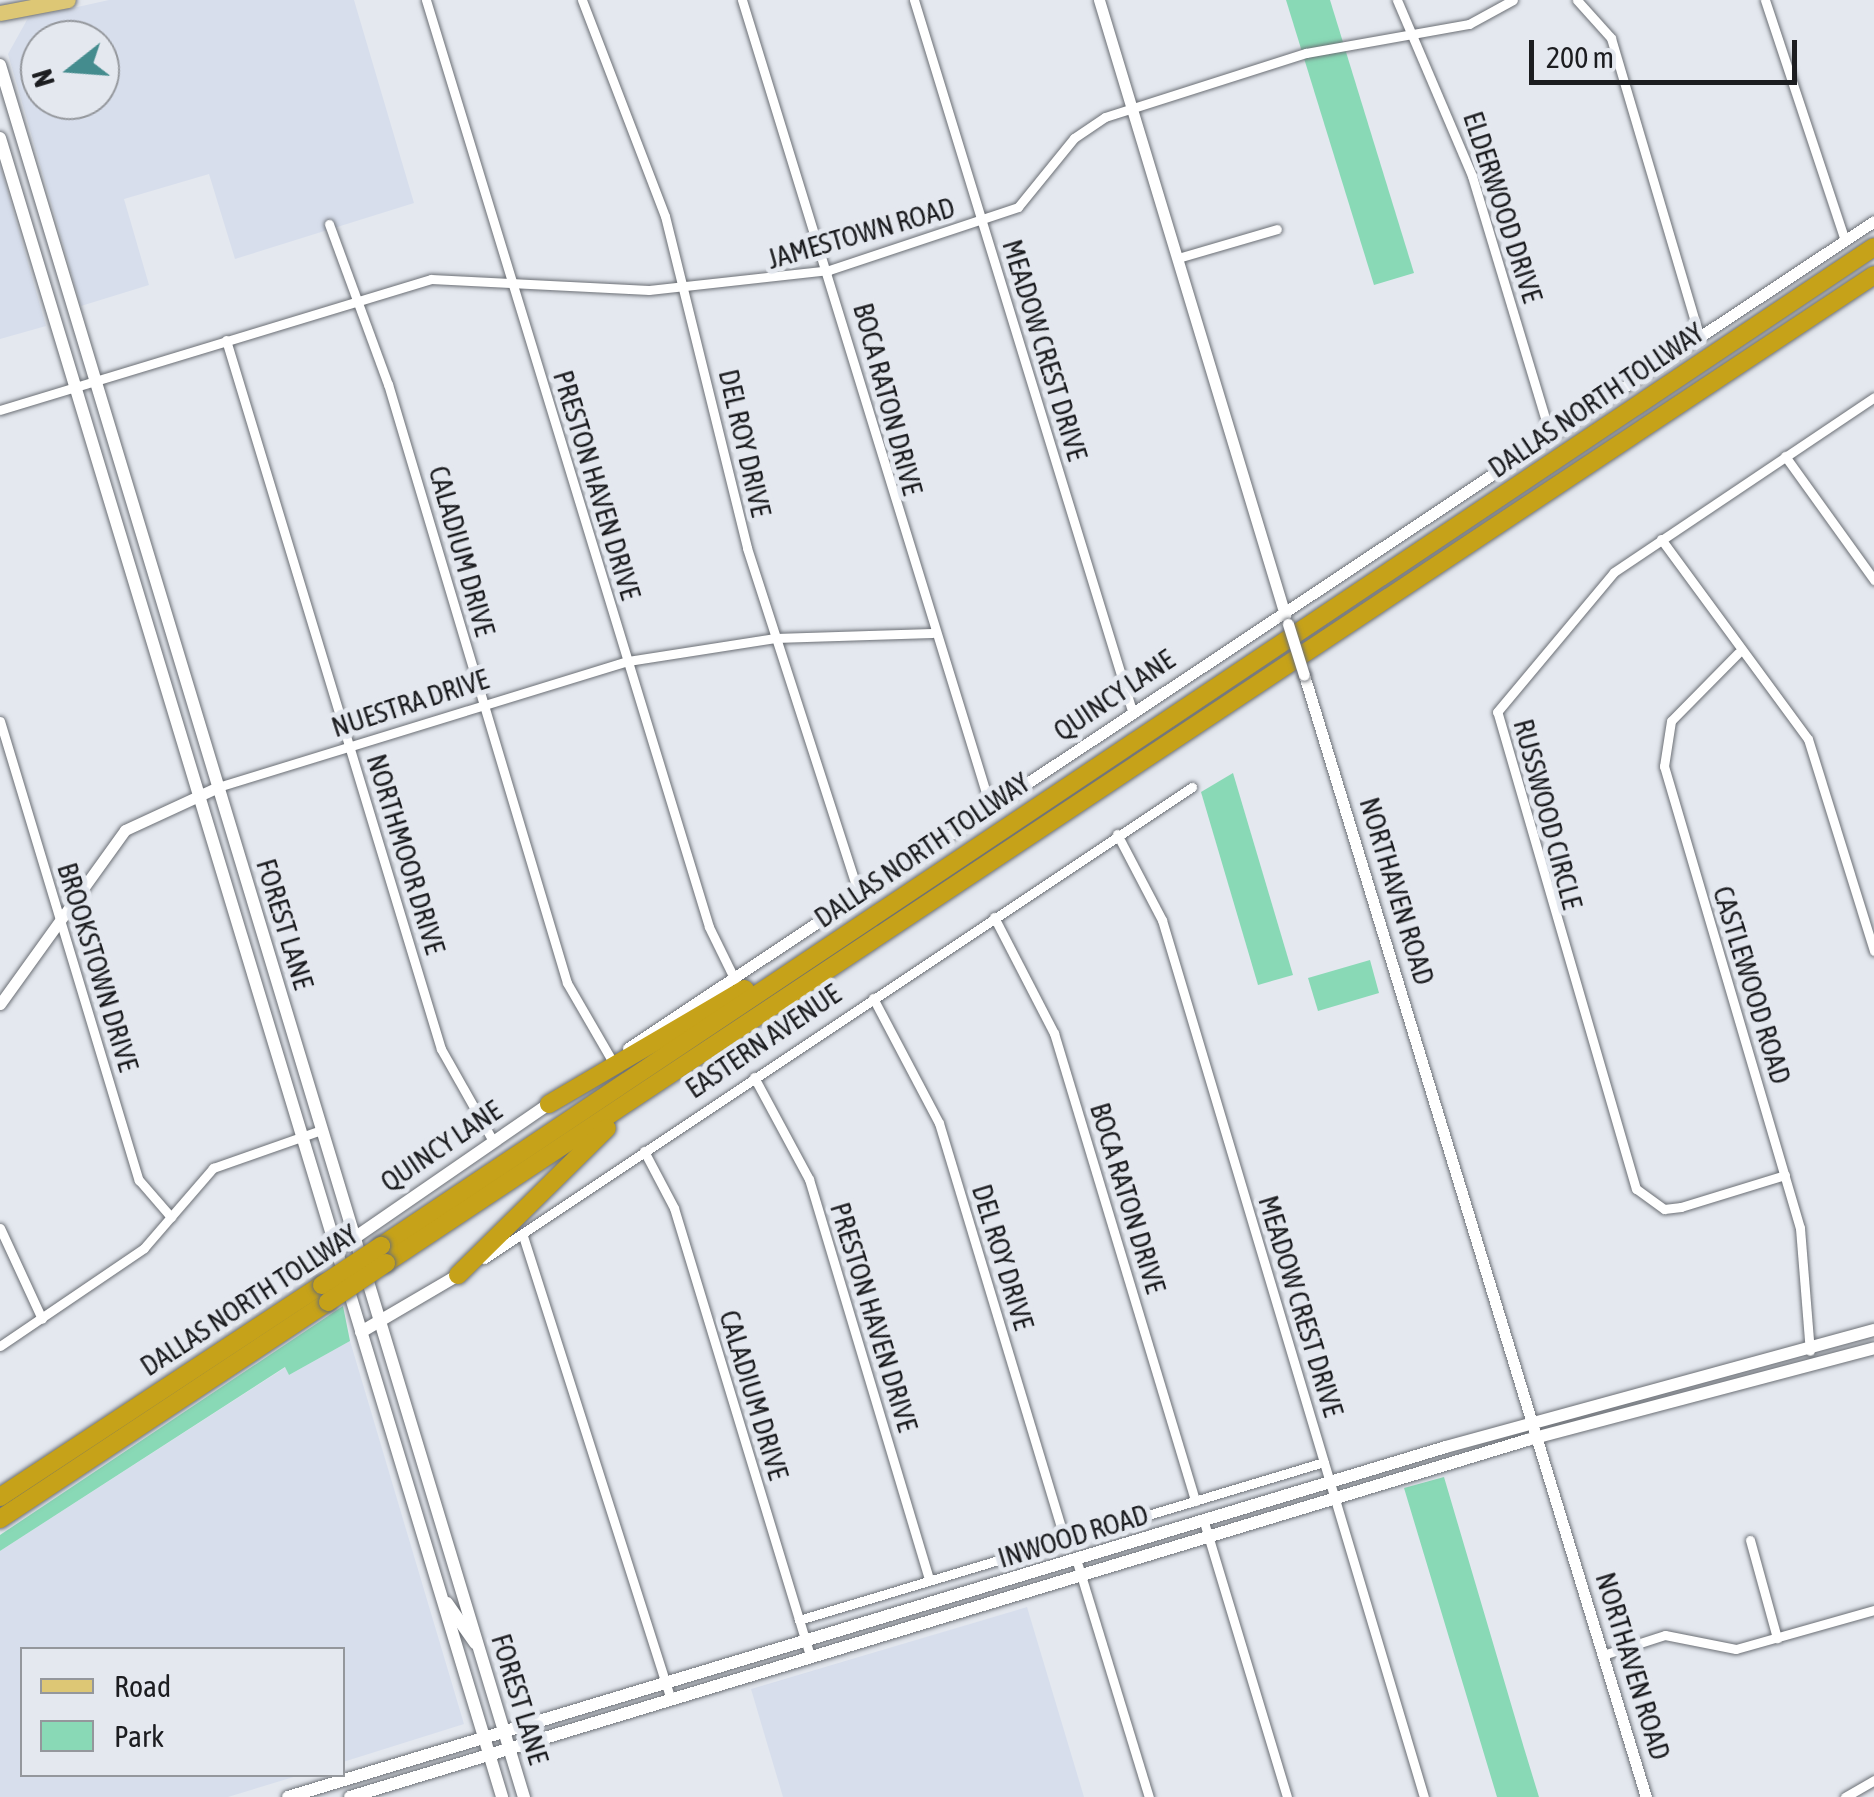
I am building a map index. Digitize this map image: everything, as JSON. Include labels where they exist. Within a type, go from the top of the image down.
[{"type":"highway","name":"DALLAS NORTH TOLLWAY","points":[[0,1518],[784,976],[1874,247]]},
{"type":"highway","name":"DALLAS NORTH TOLLWAY","points":[[384,1254],[655,1084],[1874,275]]},
{"type":"highway","points":[[549,1104],[784,976]]},
{"type":"highway","points":[[458,1274],[655,1084]]},
{"type":"highway","name":"DALLAS NORTH TOLLWAY","points":[[0,1497],[325,1294]]},
{"type":"main road","points":[[0,13],[68,0]]},
{"type":"main road","name":"FOREST LANE","points":[[0,64],[524,1797]]},
{"type":"main road","points":[[1,141],[22,138]]},
{"type":"main road","name":"FOREST LANE","points":[[1,141],[502,1797]]},
{"type":"main road","points":[[47,295],[66,289]]},
{"type":"main road","points":[[129,568],[149,562]]},
{"type":"main road","points":[[233,907],[252,901]]},
{"type":"main road","points":[[266,1016],[285,1011]]},
{"type":"main road","name":"QUINCY LANE","points":[[337,1250],[382,1215],[549,1104]]},
{"type":"main road","points":[[343,1199],[358,1215],[382,1215]]},
{"type":"main road","name":"EASTERN AVENUE","points":[[361,1332],[381,1326],[458,1274]]},
{"type":"main road","name":"INWOOD ROAD","points":[[288,1797],[1533,1422],[1808,1342],[1874,1330]]},
{"type":"main road","name":"INWOOD ROAD","points":[[350,1797],[1537,1437],[1812,1358],[1874,1348]]},
{"type":"main road","points":[[428,1554],[448,1548]]},
{"type":"main road","points":[[964,1595],[969,1610]]},
{"type":"main road","points":[[442,1598],[478,1644]]},
{"type":"main road","points":[[374,1771],[379,1788]]},
{"type":"street","name":"PRESTON HAVEN DRIVE","points":[[426,0],[709,927],[735,980]]},
{"type":"street","name":"DEL ROY DRIVE","points":[[582,0],[685,289],[775,638],[860,898]]},
{"type":"street","name":"BOCA RATON DRIVE","points":[[742,0],[829,270],[932,633],[992,808]]},
{"type":"street","name":"MEADOW CREST DRIVE","points":[[914,0],[1133,714]]},
{"type":"street","name":"NORTHAVEN ROAD","points":[[1099,0],[1646,1797]]},
{"type":"street","name":"ELDERWOOD DRIVE","points":[[1398,0],[1472,176],[1550,434]]},
{"type":"street","name":"JAMESTOWN ROAD","points":[[0,410],[432,279],[511,279],[685,289],[829,270],[1018,207],[1088,126],[1132,108],[1306,53],[1469,24],[1513,0]]},
{"type":"street","points":[[1577,0],[1610,38],[1699,335]]},
{"type":"street","points":[[1764,0],[1845,240]]},
{"type":"street","name":"QUINCY LANE","points":[[549,1104],[611,1059],[860,898],[1284,610],[1874,220]]},
{"type":"street","name":"CALADIUM DRIVE","points":[[329,224],[353,302],[388,384],[567,983],[611,1059]]},
{"type":"street","points":[[1178,258],[1276,229]]},
{"type":"street","name":"NORTHMOOR DRIVE","points":[[226,340],[441,1050],[494,1141]]},
{"type":"street","name":"RUSSWOOD CIRCLE","points":[[1786,1175],[1664,1209],[1636,1189],[1496,730],[1503,703],[1583,604],[1660,539],[1874,397]]},
{"type":"street","points":[[1785,456],[1874,580]]},
{"type":"street","points":[[1660,539],[1738,653],[1808,739],[1874,951]]},
{"type":"street","name":"NUESTRA DRIVE","points":[[0,1004],[132,824],[200,793],[628,662],[775,638],[932,633]]},
{"type":"street","name":"CASTLEWOOD ROAD","points":[[1738,653],[1686,698],[1671,721],[1664,766],[1786,1175],[1812,1358]]},
{"type":"street","name":"BROOKSTOWN DRIVE","points":[[0,721],[140,1180],[171,1217]]},
{"type":"street","name":"EASTERN AVENUE","points":[[458,1274],[523,1236],[644,1151],[1192,787]]},
{"type":"street","name":"MEADOW CREST DRIVE","points":[[1118,834],[1162,920],[1424,1797]]},
{"type":"street","name":"BOCA RATON DRIVE","points":[[994,917],[1054,1034],[1195,1501]]},
{"type":"street","name":"DEL ROY DRIVE","points":[[873,998],[939,1123],[1065,1540]]},
{"type":"street","name":"PRESTON HAVEN DRIVE","points":[[754,1078],[809,1179],[929,1580]]},
{"type":"street","points":[[0,1346],[144,1248],[212,1168],[321,1130]]},
{"type":"street","name":"CALADIUM DRIVE","points":[[644,1151],[674,1208],[810,1656]]},
{"type":"street","points":[[0,1228],[42,1318]]},
{"type":"street","points":[[523,1236],[671,1699]]},
{"type":"street","points":[[800,1620],[1324,1462]]},
{"type":"street","points":[[1204,1522],[1287,1797]]},
{"type":"street","points":[[1750,1540],[1777,1638]]},
{"type":"street","points":[[1076,1562],[1149,1797]]},
{"type":"street","points":[[1603,1656],[1665,1634],[1736,1649],[1874,1610]]},
{"type":"street","points":[[1845,1797],[1874,1780]]},
{"type":"shaded area","points":[[109,0],[354,0],[414,203],[235,259],[209,174],[124,199],[149,285],[81,306],[27,120],[120,120],[120,20],[27,20]]},
{"type":"shaded area","points":[[20,32],[20,95],[8,54]]},
{"type":"shaded area","points":[[0,165],[46,326],[0,339]]},
{"type":"shaded area","points":[[350,1341],[464,1724],[345,1761],[345,1647],[20,1647],[20,1777],[293,1777],[228,1797],[0,1797],[0,1551],[286,1367],[289,1375]]},
{"type":"shaded area","points":[[1027,1607],[1084,1797],[783,1797],[751,1689]]},
{"type":"green space","points":[[1286,0],[1330,0],[1414,273],[1374,285]]},
{"type":"green space","points":[[1233,773],[1293,975],[1258,985],[1201,792]]},
{"type":"green space","points":[[1370,960],[1379,993],[1318,1011],[1308,978]]},
{"type":"green space","points":[[343,1306],[350,1341],[289,1375],[285,1367],[0,1551],[0,1535]]},
{"type":"green space","points":[[1444,1477],[1539,1797],[1497,1797],[1404,1488]]}]
